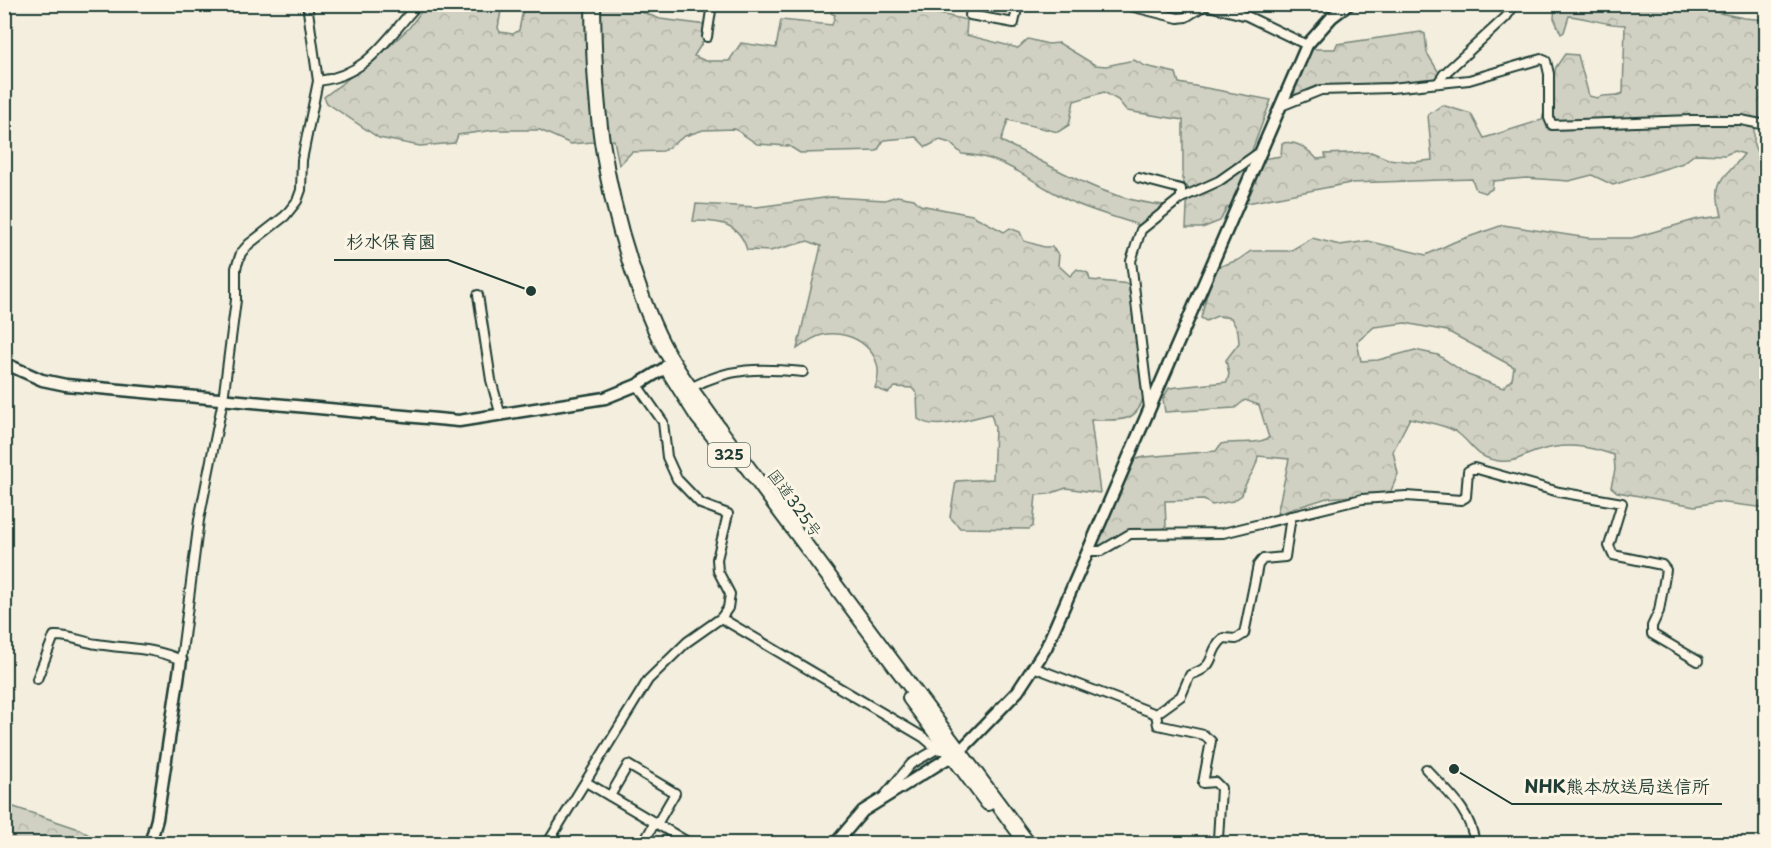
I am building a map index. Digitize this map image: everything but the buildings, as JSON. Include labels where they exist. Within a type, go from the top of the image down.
[{"type":"highway","name":"国道325号","points":[[586,4],[589,105],[594,157],[613,241],[642,322],[698,417],[1018,843]]},
{"type":"highway","name":"国道325号","points":[[593,4],[598,118],[605,172],[624,244],[669,365],[692,387],[719,429],[950,752],[1029,843]]},
{"type":"street","points":[[150,843],[157,819],[199,520],[223,400],[236,300],[236,268],[241,253],[285,216],[297,201],[301,190],[302,160],[318,81],[307,4]]},
{"type":"street","points":[[318,81],[339,79],[365,63],[418,4]]},
{"type":"street","points":[[707,37],[712,4]]},
{"type":"street","points":[[973,4],[970,15],[1014,23],[1018,4]]},
{"type":"street","points":[[1122,4],[1178,18],[1186,17],[1205,5],[1247,16],[1307,45]]},
{"type":"street","points":[[835,843],[863,811],[950,752],[1018,691],[1046,648],[1307,45],[1332,17],[1348,4]]},
{"type":"street","points":[[1438,83],[1444,74],[1506,18],[1515,4]]},
{"type":"street","points":[[1281,106],[1302,100],[1321,90],[1391,88],[1468,80],[1541,59],[1546,62],[1549,74],[1549,118],[1552,125],[1692,120],[1742,120],[1767,125]]},
{"type":"street","points":[[1149,408],[1131,261],[1141,230],[1181,198],[1219,181],[1262,150]]},
{"type":"street","points":[[1140,178],[1181,189],[1181,198]]},
{"type":"street","points":[[478,295],[491,380],[501,416]]},
{"type":"street","points":[[4,363],[42,380],[66,385],[438,420],[501,416],[592,401],[637,385],[669,365]]},
{"type":"street","points":[[692,387],[713,376],[758,368],[803,372]]},
{"type":"street","points":[[547,843],[586,782],[635,697],[648,680],[687,642],[721,618],[730,602],[730,594],[718,571],[717,559],[728,514],[700,504],[677,479],[667,458],[663,422],[637,385]]},
{"type":"street","points":[[1089,551],[1101,551],[1130,534],[1223,533],[1362,499],[1406,496],[1461,500],[1466,497],[1468,471],[1474,468],[1559,492],[1622,503],[1609,546],[1613,555],[1662,565],[1666,570],[1659,611],[1652,626],[1652,634],[1698,661]]},
{"type":"street","points":[[1156,714],[1181,696],[1190,675],[1205,670],[1209,666],[1217,644],[1224,638],[1236,639],[1244,634],[1258,565],[1263,560],[1285,557],[1292,516]]},
{"type":"street","points":[[721,618],[950,752]]},
{"type":"street","points":[[37,679],[54,636],[66,636],[95,644],[160,651],[181,660]]},
{"type":"street","points":[[1033,668],[1156,714]]},
{"type":"street","points":[[1156,714],[1158,725],[1204,735],[1211,741],[1203,783],[1215,782],[1221,788],[1218,839],[1222,843]]},
{"type":"street","points":[[884,796],[910,764],[950,752]]},
{"type":"street","points":[[610,796],[628,765],[675,793],[643,843]]},
{"type":"street","points":[[1426,769],[1466,813],[1472,823],[1475,843]]},
{"type":"street","points":[[586,782],[691,843]]},
{"type":"green space","points":[[426,5],[502,5],[498,28],[500,32],[513,34],[519,30],[524,5],[624,5],[660,19],[707,25],[704,40],[694,56],[706,61],[729,61],[741,43],[776,48],[781,20],[832,25],[835,15],[831,13],[833,5],[916,5],[917,9],[967,20],[966,35],[1018,48],[1028,39],[1048,44],[1059,43],[1095,65],[1106,66],[1134,60],[1145,66],[1176,73],[1179,83],[1271,100],[1251,153],[1262,159],[1281,156],[1282,143],[1287,142],[1301,146],[1317,159],[1326,158],[1325,154],[1371,152],[1388,159],[1415,162],[1432,160],[1428,115],[1442,105],[1471,114],[1484,138],[1542,120],[1556,67],[1565,54],[1578,55],[1589,96],[1597,98],[1623,93],[1625,25],[1569,16],[1564,32],[1561,34],[1554,18],[1555,5],[1681,5],[1744,18],[1766,20],[1766,123],[1754,118],[1754,145],[1757,152],[1766,155],[1766,508],[1717,502],[1695,506],[1617,492],[1611,487],[1615,470],[1614,455],[1585,447],[1567,446],[1548,448],[1510,461],[1499,461],[1484,457],[1455,431],[1410,418],[1393,451],[1398,474],[1390,493],[1327,498],[1277,514],[1289,459],[1258,456],[1242,495],[1233,501],[1212,505],[1204,500],[1165,501],[1166,526],[1162,530],[1130,530],[1103,545],[1095,545],[1133,460],[1216,451],[1221,444],[1256,442],[1269,438],[1259,405],[1245,400],[1235,408],[1165,412],[1163,399],[1169,388],[1227,382],[1229,374],[1226,360],[1239,343],[1238,331],[1231,318],[1217,316],[1206,321],[1201,318],[1208,290],[1218,267],[1238,260],[1251,251],[1290,251],[1312,238],[1340,245],[1368,241],[1426,255],[1454,242],[1503,225],[1588,238],[1632,238],[1698,219],[1722,216],[1719,187],[1725,176],[1744,154],[1734,151],[1725,155],[1695,154],[1683,163],[1613,185],[1592,175],[1569,181],[1526,178],[1493,181],[1492,189],[1485,193],[1476,190],[1472,179],[1350,183],[1227,207],[1220,221],[1202,228],[1186,228],[1188,187],[1183,184],[1183,120],[1127,111],[1118,100],[1104,92],[1074,101],[1069,125],[1058,132],[1008,120],[1001,141],[1102,190],[1144,202],[1166,205],[1141,226],[1075,203],[1004,164],[991,159],[962,154],[950,143],[940,140],[926,147],[916,137],[884,140],[877,151],[800,153],[789,146],[757,144],[735,129],[703,130],[685,136],[663,151],[632,152],[619,165],[614,140],[571,144],[540,130],[494,130],[458,135],[455,143],[420,146],[379,138],[327,103],[324,97],[382,53],[409,28]],"holes":[[[1405,323],[1447,331],[1514,367],[1512,379],[1503,388],[1468,375],[1438,355],[1415,350],[1378,360],[1361,361],[1357,342],[1374,327]]]},
{"type":"green space","points":[[1421,32],[1425,34],[1427,53],[1441,76],[1432,81],[1329,88],[1297,98],[1293,89],[1312,49],[1335,49],[1337,44]]},
{"type":"green space","points":[[897,196],[914,199],[920,205],[972,215],[1004,232],[1010,228],[1020,232],[1024,241],[1052,247],[1059,255],[1058,265],[1070,276],[1077,269],[1088,273],[1090,280],[1130,284],[1144,394],[1141,404],[1132,416],[1118,420],[1091,420],[1100,493],[1066,488],[1049,494],[1036,495],[1033,526],[1029,529],[960,528],[950,517],[956,481],[993,479],[995,428],[991,414],[953,423],[925,423],[918,419],[917,394],[912,388],[895,387],[888,393],[875,388],[878,376],[877,364],[873,354],[857,340],[834,334],[822,335],[797,349],[821,246],[808,241],[770,251],[747,250],[739,234],[727,225],[693,221],[696,204],[757,207],[831,197],[885,200]]},
{"type":"green space","points":[[5,804],[79,829],[102,843],[5,843]]},
{"type":"place","name":"杉水保育園","points":[[531,291]]},
{"type":"place","name":"NHK熊本放送局送信所","points":[[1454,769]]}]
